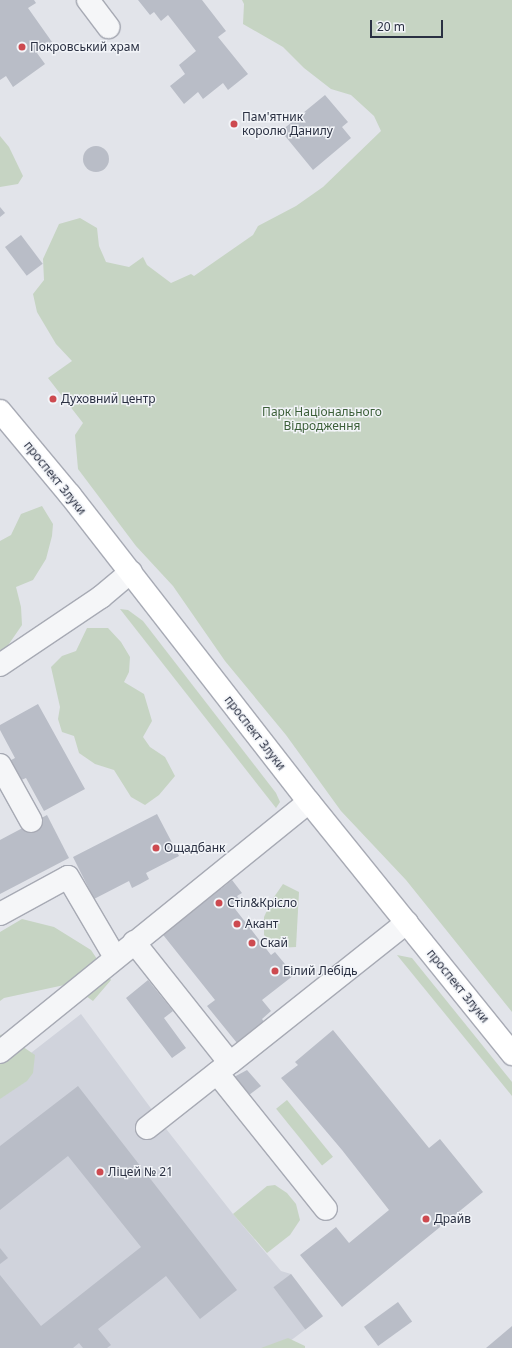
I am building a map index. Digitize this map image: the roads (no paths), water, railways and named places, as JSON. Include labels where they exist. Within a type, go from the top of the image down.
[{"type":"main road","name":"проспект Злуки","points":[[0,411],[70,494],[309,802],[512,1054]]},
{"type":"lane","points":[[88,0],[108,27]]},
{"type":"lane","points":[[0,665],[101,597],[131,572]]},
{"type":"lane","points":[[0,765],[31,821]]},
{"type":"lane","points":[[0,1052],[115,957],[309,802]]},
{"type":"lane","points":[[0,914],[68,877],[115,957]]},
{"type":"lane","points":[[147,1128],[407,922]]},
{"type":"lane","points":[[134,942],[223,1068],[326,1209]]},
{"type":"place","name":"Покровський храм","points":[[22,47]]},
{"type":"place","name":"Пам'ятник королю Данилу","points":[[234,124]]},
{"type":"place","name":"Духовний центр","points":[[53,399]]},
{"type":"place","name":"Ощадбанк","points":[[156,848]]},
{"type":"place","name":"Стіл&Крісло","points":[[219,903]]},
{"type":"place","name":"Акант","points":[[237,924]]},
{"type":"place","name":"Скай","points":[[252,943]]},
{"type":"place","name":"Білий Лебідь","points":[[275,971]]},
{"type":"place","name":"Ліцей № 21","points":[[100,1172]]},
{"type":"place","name":"Драйв","points":[[426,1219]]},
{"type":"park label","name":"Парк Національного Відродження","points":[[322,419]]}]
